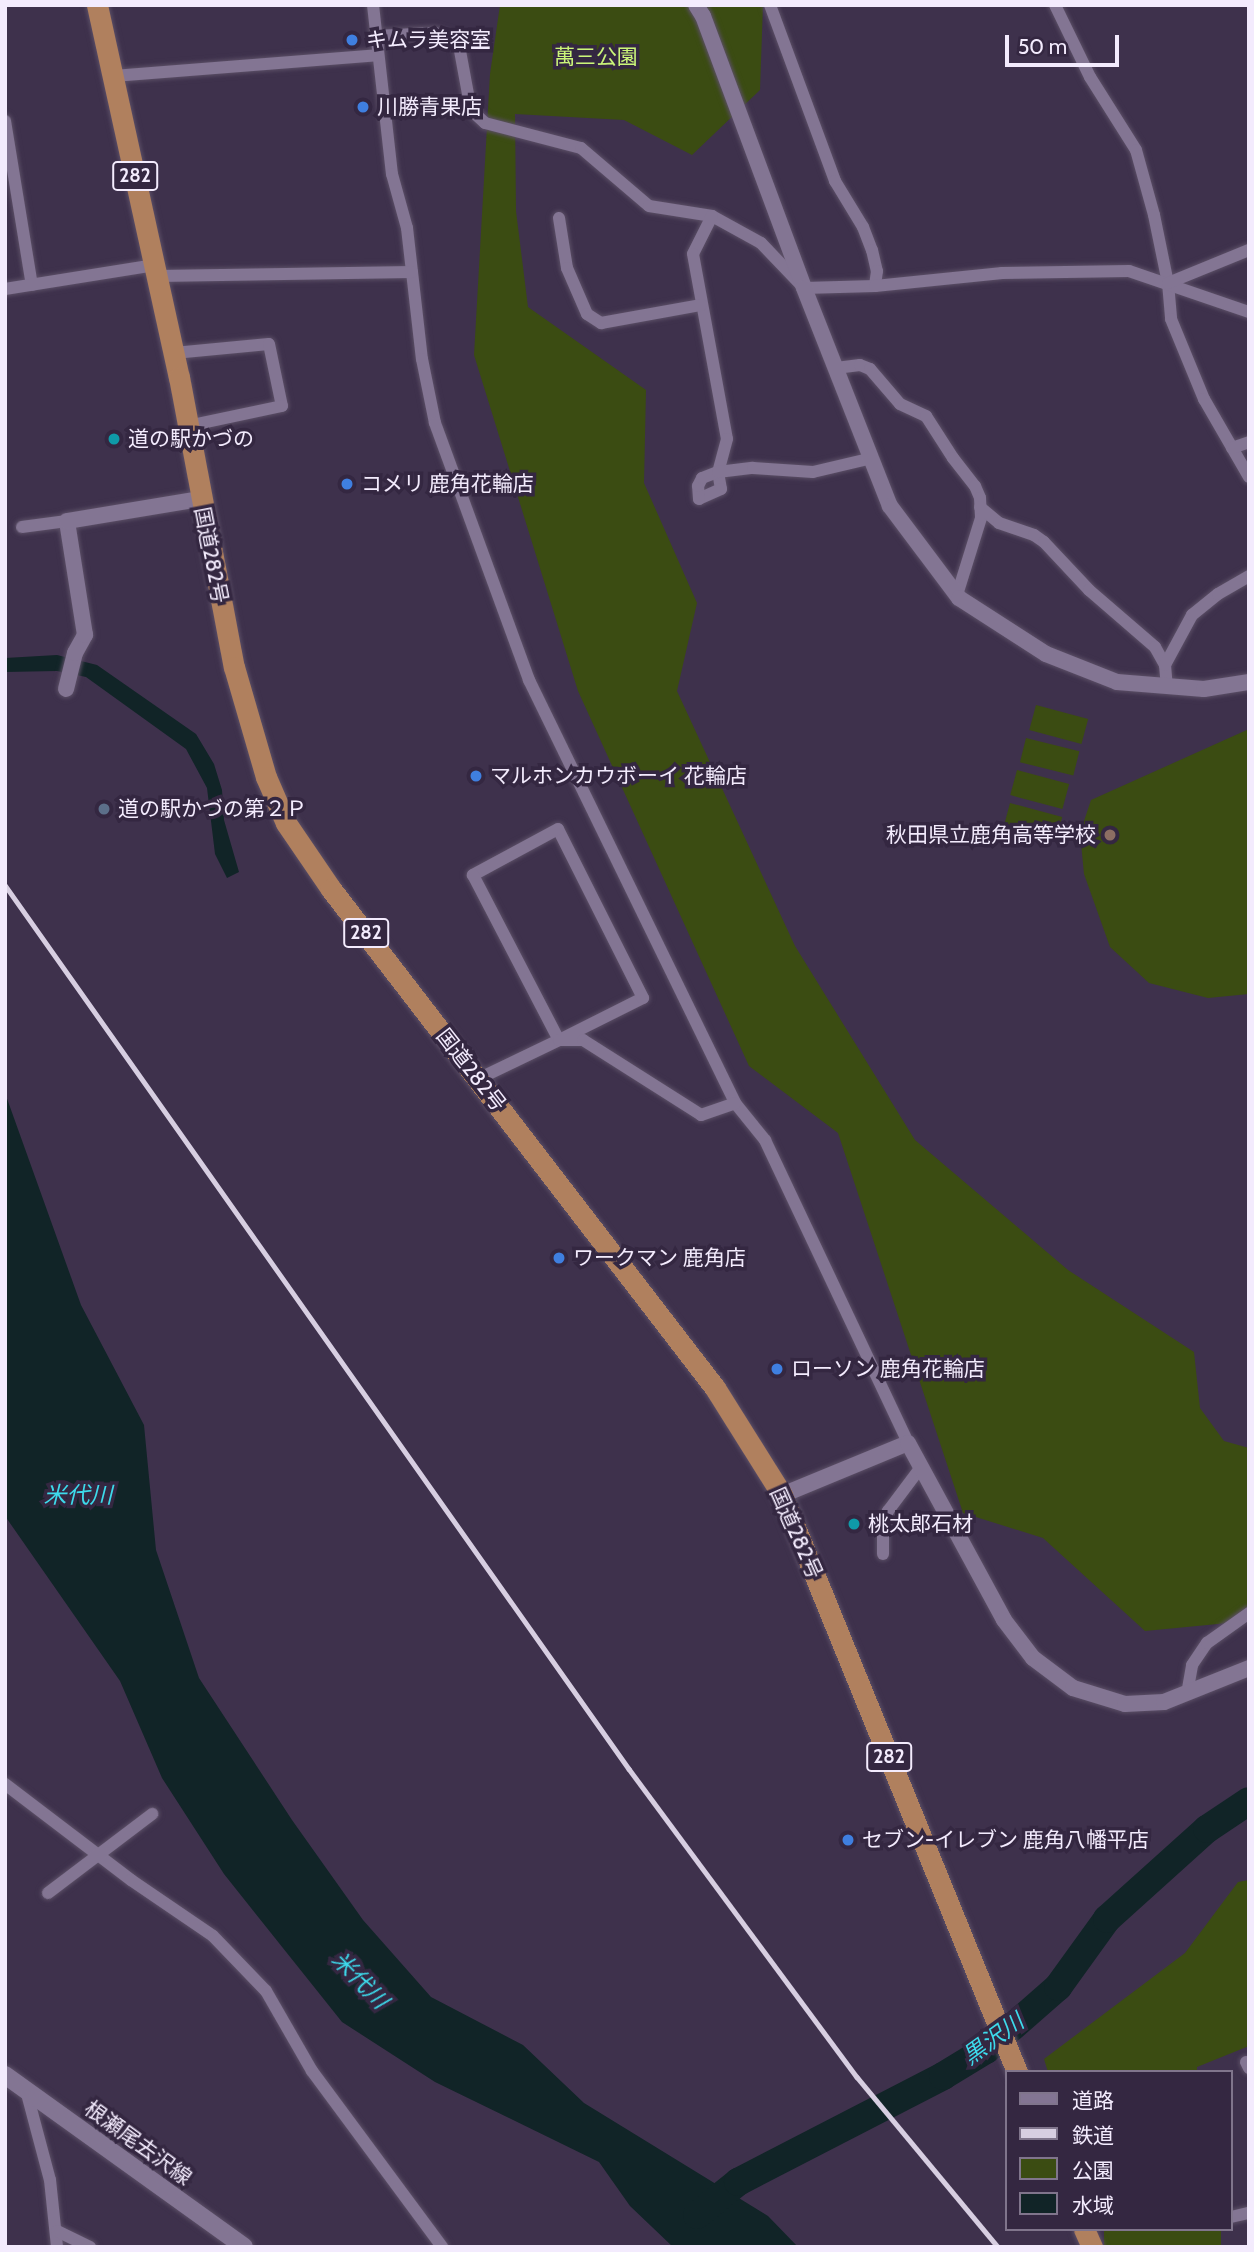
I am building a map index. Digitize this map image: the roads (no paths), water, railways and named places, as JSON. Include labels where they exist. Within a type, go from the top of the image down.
[{"type":"highway","name":"国道282号","points":[[97,5],[157,270],[234,667],[266,777],[286,823],[331,889],[715,1388],[782,1495],[1016,2070]]},
{"type":"highway","points":[[1085,2231],[1092,2247]]},
{"type":"main road","name":"根瀬尾去沢線","points":[[5,2075],[244,2247]]},
{"type":"street","points":[[373,5],[393,174],[407,228],[422,359],[435,423],[529,680],[735,1102],[765,1140],[908,1443],[1003,1620],[1033,1658],[1073,1688],[1125,1704],[1164,1702],[1249,1668]]},
{"type":"street","points":[[696,5],[703,16],[804,288],[890,506],[957,595],[1046,654],[1117,682],[1204,689],[1249,682]]},
{"type":"street","points":[[770,5],[835,181],[863,227],[872,250],[877,271],[875,286]]},
{"type":"street","points":[[1055,5],[1090,77],[1136,150],[1168,283],[1171,319],[1204,399],[1249,477]]},
{"type":"street","points":[[376,36],[435,33],[458,40],[471,110],[485,123],[581,148],[649,206],[712,216],[761,243],[804,288],[875,286],[1060,270],[1129,271],[1249,312]]},
{"type":"street","points":[[113,75],[377,55]]},
{"type":"street","points":[[5,121],[32,285]]},
{"type":"street","points":[[712,216],[693,254],[727,439],[718,472],[753,468],[813,472],[872,458]]},
{"type":"street","points":[[559,218],[567,268],[587,314],[601,323],[701,305]]},
{"type":"street","points":[[1168,283],[1249,250]]},
{"type":"street","points":[[5,289],[157,270],[412,272]]},
{"type":"street","points":[[174,353],[269,344],[282,406],[188,426]]},
{"type":"street","points":[[836,368],[860,365],[870,369],[900,404],[926,416],[975,486],[981,517],[957,595]]},
{"type":"street","points":[[1233,448],[1249,442]]},
{"type":"street","points":[[22,527],[200,499]]},
{"type":"street","points":[[980,507],[999,523],[1034,535],[1044,542],[1089,590],[1155,647],[1165,665],[1167,687]]},
{"type":"street","points":[[67,521],[85,635],[75,653],[67,684]]},
{"type":"street","points":[[1165,665],[1192,615],[1249,576]]},
{"type":"street","points":[[478,1079],[559,1040],[643,998],[558,828],[473,875],[559,1040]]},
{"type":"street","points":[[559,1040],[583,1040],[701,1115],[735,1102]]},
{"type":"street","points":[[782,1495],[908,1443]]},
{"type":"street","points":[[883,1554],[883,1528],[888,1511],[921,1467]]},
{"type":"street","points":[[1187,1694],[1192,1665],[1207,1643],[1249,1613]]},
{"type":"street","points":[[5,1784],[98,1855],[213,1936],[266,1991],[312,2071],[442,2247]]},
{"type":"street","points":[[48,1893],[152,1814]]},
{"type":"street","points":[[26,2089],[50,2180],[57,2247]]},
{"type":"street","points":[[57,2231],[90,2247]]},
{"type":"water","points":[[57,655],[97,665],[196,734],[214,764],[222,790],[224,820],[239,872],[227,878],[215,854],[207,788],[186,749],[86,677],[57,671],[5,672],[5,658]]},
{"type":"water","name":"米代川","points":[[5,1093],[81,1305],[144,1425],[156,1550],[199,1678],[292,1820],[363,1920],[431,1997],[523,2045],[584,2103],[768,2216],[798,2247],[673,2247],[630,2206],[599,2162],[435,2082],[342,2022],[224,1874],[162,1778],[120,1681],[5,1516]]},
{"type":"waterway","name":"黒沢川","points":[[697,2215],[738,2182],[943,2076],[986,2050],[1058,1987],[1107,1919],[1207,1829],[1249,1801]]},
{"type":"railway","points":[[5,885],[629,1769],[857,2077],[998,2247]]},
{"type":"place","name":"キムラ美容室","points":[[352,40]]},
{"type":"place","name":"川勝青果店","points":[[363,107]]},
{"type":"place","name":"道の駅かづの","points":[[114,439]]},
{"type":"place","name":"コメリ 鹿角花輪店","points":[[347,484]]},
{"type":"place","name":"マルホンカウボーイ 花輪店","points":[[476,776]]},
{"type":"place","name":"道の駅かづの第２Ｐ","points":[[104,809]]},
{"type":"place","name":"秋田県立鹿角高等学校","points":[[1110,835]]},
{"type":"place","name":"ワークマン 鹿角店","points":[[559,1258]]},
{"type":"place","name":"ローソン 鹿角花輪店","points":[[777,1369]]},
{"type":"place","name":"桃太郎石材","points":[[854,1524]]},
{"type":"place","name":"セブン-イレブン 鹿角八幡平店","points":[[848,1840]]},
{"type":"park label","name":"萬三公園","points":[[596,57]]}]
